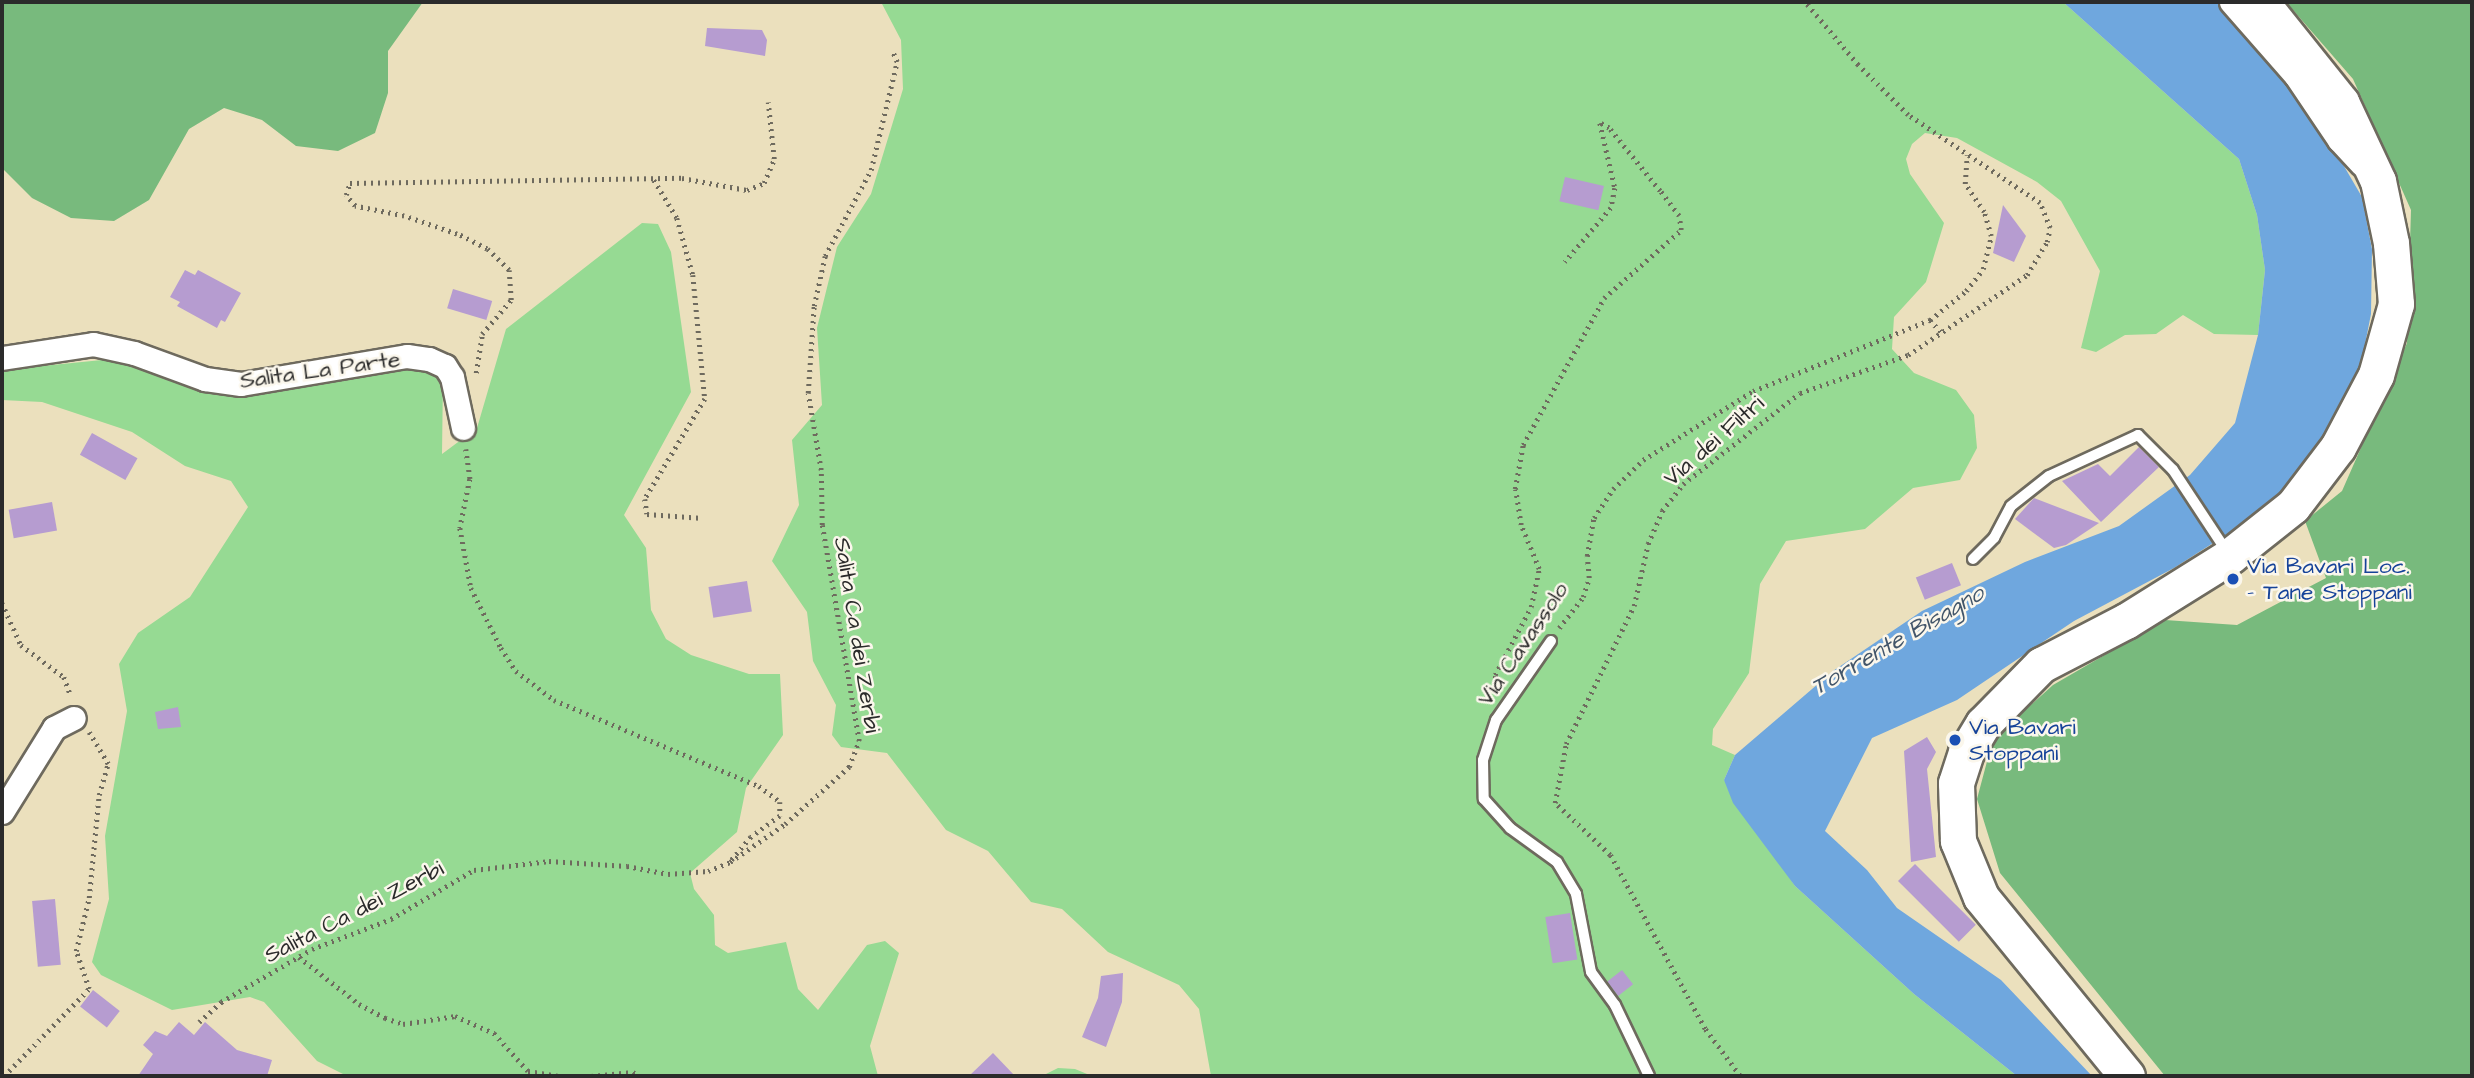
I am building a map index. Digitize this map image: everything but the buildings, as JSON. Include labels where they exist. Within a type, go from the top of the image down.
[{"type":"main road","points":[[2127,1076],[1981,897],[1958,841],[1956,783],[1966,752],[1983,724],[2041,665],[2126,621],[2225,549],[2293,506],[2338,447],[2376,375],[2396,304],[2391,243],[2378,181],[2341,102],[2261,2]]},
{"type":"street","points":[[2231,2],[2296,76],[2339,140],[2378,181]]},
{"type":"street","name":"Salita La Parte","points":[[2,358],[93,344],[134,353],[205,379],[241,384],[407,356],[429,359],[445,366],[453,377],[463,428]]},
{"type":"street","points":[[2,812],[54,728],[74,718]]},
{"type":"lane","points":[[1973,559],[1994,538],[2011,506],[2049,475],[2132,437],[2144,438],[2173,470],[2225,549]]},
{"type":"lane","name":"Via Cavassolo","points":[[1551,640],[1496,720],[1483,760],[1484,799],[1510,828],[1557,862],[1576,894],[1591,972],[1615,1005],[1649,1076]]},
{"type":"path","name":"Via dei Filtri","points":[[1740,1076],[1705,1029],[1610,855],[1555,803],[1558,771],[1566,744],[1634,606],[1648,544],[1662,511],[1684,484],[1800,393],[1908,355],[2027,275],[2049,235],[2047,213],[2040,203],[1908,116],[1858,65],[1805,2]]},
{"type":"path","name":"Salita Ca dei Zerbi","points":[[199,1022],[221,1002],[299,957],[391,919],[474,870],[549,861],[627,866],[668,874],[708,871],[730,862],[785,824],[849,767],[859,741],[822,525],[821,470],[808,393],[814,306],[825,256],[871,170],[897,62],[892,50]]},
{"type":"path","points":[[475,381],[482,334],[511,300],[509,270],[487,249],[457,234],[404,216],[355,206],[346,195],[350,183],[682,178],[747,190],[764,183],[774,159],[768,102]]},
{"type":"path","points":[[1506,682],[1496,685],[1495,675],[1531,607],[1539,569],[1521,525],[1515,489],[1523,445],[1604,298],[1681,230],[1679,216],[1609,128],[1600,123],[1615,188],[1611,208],[1565,262]]},
{"type":"path","name":"Via Cavassolo","points":[[1551,640],[1583,597],[1590,578],[1587,556],[1594,518],[1613,489],[1643,460],[1753,391],[1930,320],[1966,291],[1986,258],[1991,236],[1984,212],[1965,184],[1967,155]]},
{"type":"path","points":[[653,179],[677,218],[693,275],[705,399],[645,499],[647,514],[704,519]]},
{"type":"path","points":[[1930,320],[1941,332]]},
{"type":"path","points":[[463,428],[470,479],[460,528],[471,587],[501,648],[516,671],[554,700],[759,786],[780,802],[780,816],[751,837],[730,862]]},
{"type":"path","points":[[2,603],[20,645],[64,677],[74,718],[97,740],[108,764],[99,795],[89,898],[76,951],[89,989],[4,1076]]},
{"type":"path","points":[[299,957],[359,1004],[385,1018],[403,1024],[455,1016],[494,1034],[528,1071],[561,1076]]},
{"type":"path","points":[[591,1076],[633,1072],[639,1076]]},
{"type":"green space","points":[[2,2],[423,2],[388,51],[388,93],[375,133],[338,151],[296,146],[262,120],[224,108],[189,129],[149,200],[114,221],[71,218],[32,198],[2,168]]},
{"type":"green space","points":[[881,2],[2063,2],[2239,159],[2257,215],[2265,270],[2258,335],[2214,334],[2183,315],[2156,334],[2125,335],[2096,352],[2081,348],[2100,271],[2061,201],[2037,182],[1957,138],[1925,133],[1912,144],[1906,159],[1910,174],[1944,223],[1926,282],[1894,317],[1892,349],[1914,373],[1956,390],[1974,415],[1977,448],[1960,480],[1913,488],[1865,529],[1786,541],[1760,584],[1749,673],[1713,729],[1712,745],[1735,755],[1724,780],[1795,886],[1914,994],[2017,1076],[1211,1076],[1199,1009],[1179,985],[1108,952],[1062,909],[1031,902],[988,851],[946,830],[887,753],[841,747],[832,735],[836,705],[813,661],[807,612],[772,561],[799,505],[792,440],[822,405],[817,328],[837,247],[871,194],[903,89],[901,40]]},
{"type":"green space","points":[[2286,2],[2472,2],[2472,1076],[2165,1076],[2000,873],[1977,799],[1993,739],[2053,685],[2165,620],[2237,625],[2326,578],[2305,521],[2342,491],[2407,343],[2411,210],[2353,79]]},
{"type":"green space","points":[[642,223],[658,224],[671,252],[691,392],[624,515],[646,548],[651,610],[666,639],[691,655],[749,674],[780,674],[783,735],[746,788],[737,832],[690,873],[694,889],[714,915],[715,945],[728,953],[786,942],[798,989],[818,1010],[867,945],[885,941],[899,953],[870,1046],[878,1076],[347,1076],[317,1061],[264,1002],[250,997],[172,1010],[101,975],[92,962],[109,899],[105,836],[127,711],[119,664],[138,633],[190,597],[248,507],[231,481],[185,466],[132,432],[42,402],[2,400],[2,370],[112,359],[230,392],[329,382],[414,367],[429,369],[443,378],[442,454],[477,428],[506,329]]},
{"type":"green space","points":[[1058,1068],[1075,1069],[1092,1076],[1042,1076]]},
{"type":"water","name":"Torrente Bisagno","points":[[2063,2],[2223,2],[2292,77],[2362,197],[2372,249],[2371,314],[2360,370],[2331,427],[2295,479],[2243,524],[2174,568],[2074,621],[1957,700],[1872,738],[1825,831],[1867,870],[1897,908],[2001,980],[2092,1076],[2017,1076],[1914,994],[1795,886],[1733,803],[1724,780],[1735,755],[1833,671],[1922,611],[2025,562],[2119,526],[2190,475],[2235,423],[2258,335],[2265,270],[2257,215],[2239,159]]},
{"type":"place","name":"Via Bavari Loc. - Tane Stoppani","points":[[2233,579]]},
{"type":"place","name":"Via Bavari Stoppani","points":[[1955,740]]}]
